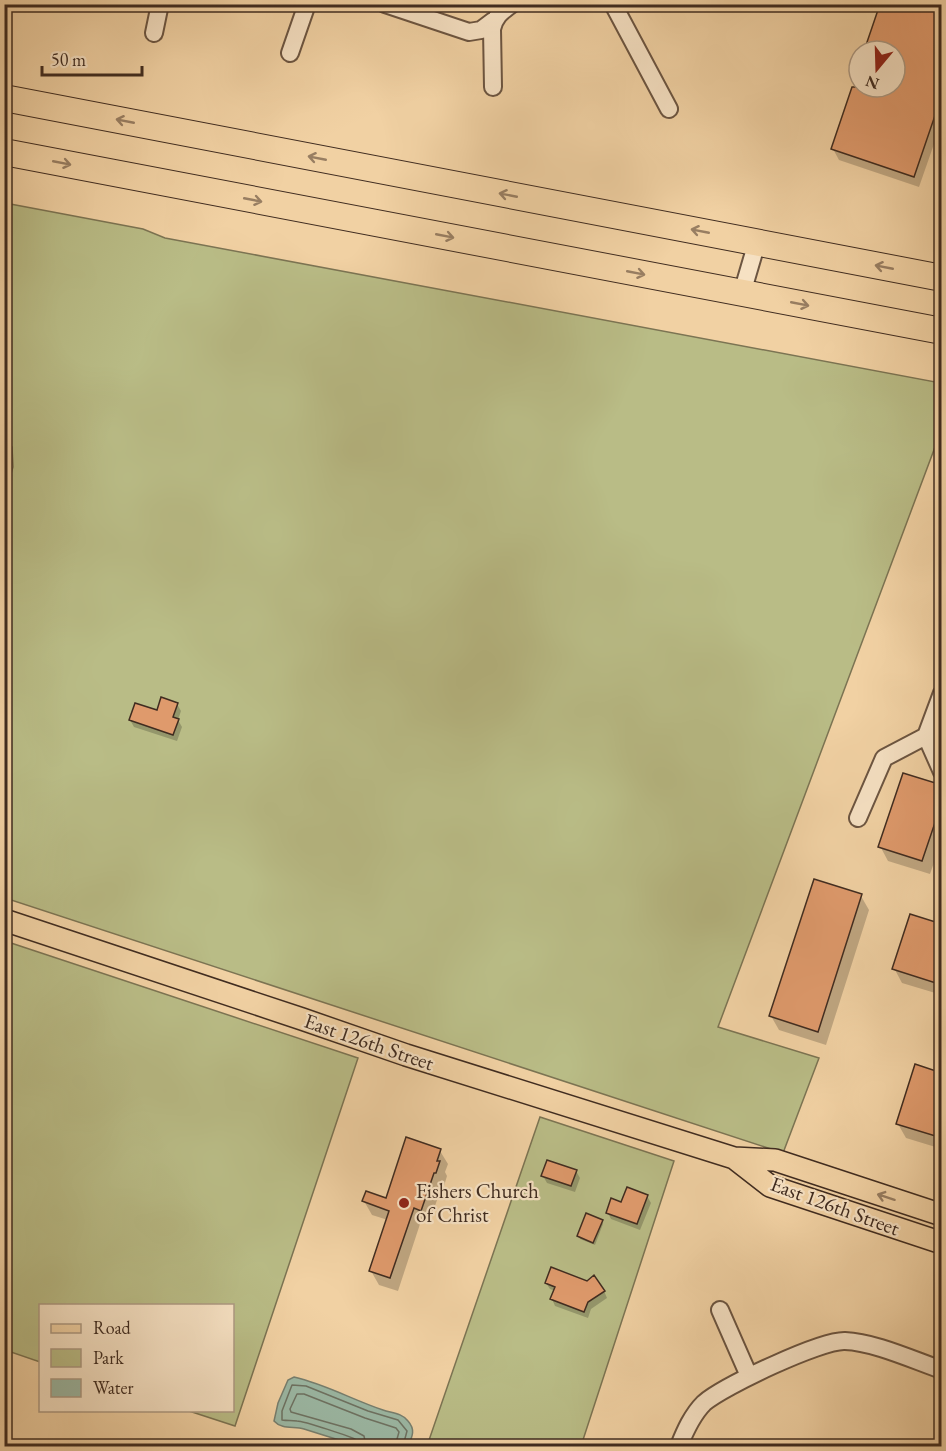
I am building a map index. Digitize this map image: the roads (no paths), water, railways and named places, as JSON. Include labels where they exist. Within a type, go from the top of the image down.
[{"type":"highway","points":[[4,98],[942,278]]},
{"type":"highway","points":[[4,152],[942,331]]},
{"type":"main road","name":"East 126th Street","points":[[4,920],[406,1055],[734,1158],[775,1160],[942,1215]]},
{"type":"main road","name":"East 126th Street","points":[[734,1158],[770,1186],[942,1243]]},
{"type":"street","points":[[154,33],[160,4]]},
{"type":"street","points":[[290,53],[307,4]]},
{"type":"street","points":[[384,4],[469,32],[481,30],[512,4]]},
{"type":"street","points":[[613,4],[669,109]]},
{"type":"street","points":[[493,21],[493,87]]},
{"type":"street","points":[[742,293],[757,242]]},
{"type":"street","points":[[858,818],[884,758],[926,736],[942,693]]},
{"type":"street","points":[[926,736],[942,772]]},
{"type":"street","points":[[720,1310],[749,1376]]},
{"type":"street","points":[[679,1446],[694,1414],[715,1395],[749,1376],[825,1343],[859,1342],[942,1370]]},
{"type":"water","points":[[294,1377],[403,1416],[413,1430],[408,1446],[358,1446],[304,1429],[277,1424],[274,1421],[278,1403],[288,1380]]},
{"type":"place","name":"Fishers Church of Christ","points":[[404,1203]]}]
